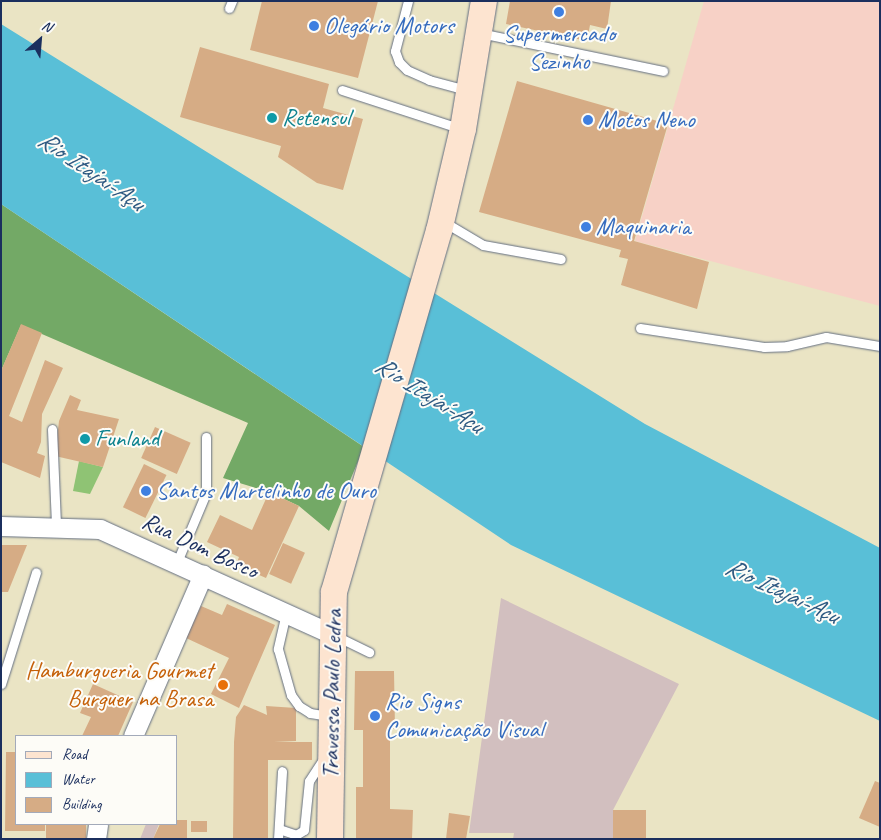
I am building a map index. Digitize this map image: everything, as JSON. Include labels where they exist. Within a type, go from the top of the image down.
[{"type":"street","name":"Travessa Paulo Ledra","points":[[330,839],[331,634],[334,592],[344,550],[440,225],[463,129],[484,1]]},
{"type":"street","name":"Rua Dom Bosco","points":[[1,526],[56,526],[100,529],[178,562],[331,634]]},
{"type":"street","points":[[133,735],[204,574]]},
{"type":"street","points":[[96,839],[98,825]]},
{"type":"lane","points":[[408,1],[395,51],[399,62],[407,70],[429,80],[469,91]]},
{"type":"lane","points":[[480,34],[663,71]]},
{"type":"lane","points":[[342,90],[463,129]]},
{"type":"lane","points":[[440,225],[482,246],[561,259]]},
{"type":"lane","points":[[640,328],[764,347],[787,346],[826,337],[880,346]]},
{"type":"lane","points":[[52,428],[56,526]]},
{"type":"lane","points":[[178,562],[206,493],[206,437]]},
{"type":"lane","points":[[1,684],[36,572]]},
{"type":"lane","points":[[286,613],[278,649],[291,695],[299,706],[310,713],[331,716]]},
{"type":"lane","name":"Rua Dom Bosco","points":[[331,634],[369,652]]},
{"type":"lane","points":[[279,829],[296,836],[304,830],[308,782],[331,747]]},
{"type":"lane","points":[[278,839],[282,771]]},
{"type":"shaded area","points":[[704,1],[880,1],[880,306],[635,241]]},
{"type":"shaded area","points":[[501,598],[679,684],[613,810],[613,839],[513,839],[514,833],[469,833]]},
{"type":"shaded area","points":[[146,825],[159,825],[153,839],[140,839]]},
{"type":"green space","points":[[1,204],[364,447],[329,531],[299,506],[269,492],[223,478],[248,423],[21,325],[1,371]]},
{"type":"green space","points":[[79,461],[103,467],[90,494],[73,491]]},
{"type":"water","name":"Rio Itajaí-Açu","points":[[1,24],[645,424],[880,548],[880,721],[511,545],[1,204]]},
{"type":"building","name":"Olegário Motors","points":[[262,1],[378,1],[358,78],[250,50]]},
{"type":"building","name":"Supermercado Sezinho","points":[[510,1],[611,1],[607,29],[590,25],[587,41],[506,24]]},
{"type":"building","name":"Retensul","points":[[200,47],[329,84],[323,108],[363,119],[343,190],[317,183],[278,157],[281,146],[180,117]]},
{"type":"building","name":"Maquinaria","points":[[517,81],[668,124],[634,241],[709,262],[697,309],[621,285],[628,259],[619,257],[621,250],[479,212]]},
{"type":"building","points":[[21,324],[42,333],[9,416],[22,422],[45,360],[63,368],[42,414],[41,442],[37,453],[45,456],[40,478],[1,462],[1,371]]},
{"type":"building","name":"Funland","points":[[70,395],[81,400],[77,410],[119,419],[103,467],[55,456],[59,421]]},
{"type":"building","points":[[155,427],[191,443],[177,474],[141,458]]},
{"type":"building","name":"Santos Martelinho de Ouro","points":[[144,464],[166,475],[145,518],[123,507]]},
{"type":"building","points":[[269,492],[299,506],[266,578],[236,565],[239,557],[207,542],[220,515],[252,530]]},
{"type":"building","points":[[283,543],[305,553],[291,584],[269,574]]},
{"type":"building","points":[[1,545],[27,545],[8,592],[1,592]]},
{"type":"building","points":[[227,604],[275,625],[239,708],[211,694],[229,658],[186,638],[201,606],[222,615]]},
{"type":"building","points":[[355,671],[394,671],[395,729],[390,729],[390,809],[413,810],[412,839],[356,839],[356,787],[363,787],[363,730],[354,730]]},
{"type":"building","points":[[93,684],[133,702],[118,735],[82,735],[91,717],[80,713]]},
{"type":"building","points":[[244,705],[267,715],[266,706],[296,708],[296,741],[274,742],[312,742],[312,760],[268,760],[268,839],[233,839],[236,717]]},
{"type":"building","points":[[6,752],[15,752],[15,825],[45,825],[45,831],[5,831]]},
{"type":"building","points":[[875,781],[880,783],[880,827],[859,818]]},
{"type":"building","points":[[613,810],[646,810],[646,839],[613,839]]},
{"type":"building","points":[[449,813],[470,816],[466,839],[446,839]]},
{"type":"building","points":[[178,820],[187,820],[187,839],[153,839],[160,825],[178,825]]},
{"type":"building","points":[[191,821],[207,821],[207,832],[191,832]]},
{"type":"building","points":[[46,825],[86,825],[86,839],[46,839]]},
{"type":"place","name":"Supermercado Sezinho","points":[[559,12]]},
{"type":"place","name":"Olegário Motors","points":[[314,26]]},
{"type":"place","name":"Retensul","points":[[272,118]]},
{"type":"place","name":"Motos Neno","points":[[588,120]]},
{"type":"place","name":"Maquinaria","points":[[586,227]]},
{"type":"place","name":"Funland","points":[[85,439]]},
{"type":"place","name":"Santos Martelinho de Ouro","points":[[146,491]]},
{"type":"place","name":"Hamburgueria Gourmet Burguer na Brasa","points":[[223,685]]},
{"type":"place","name":"Rio Signs Comunicação Visual","points":[[375,716]]}]
